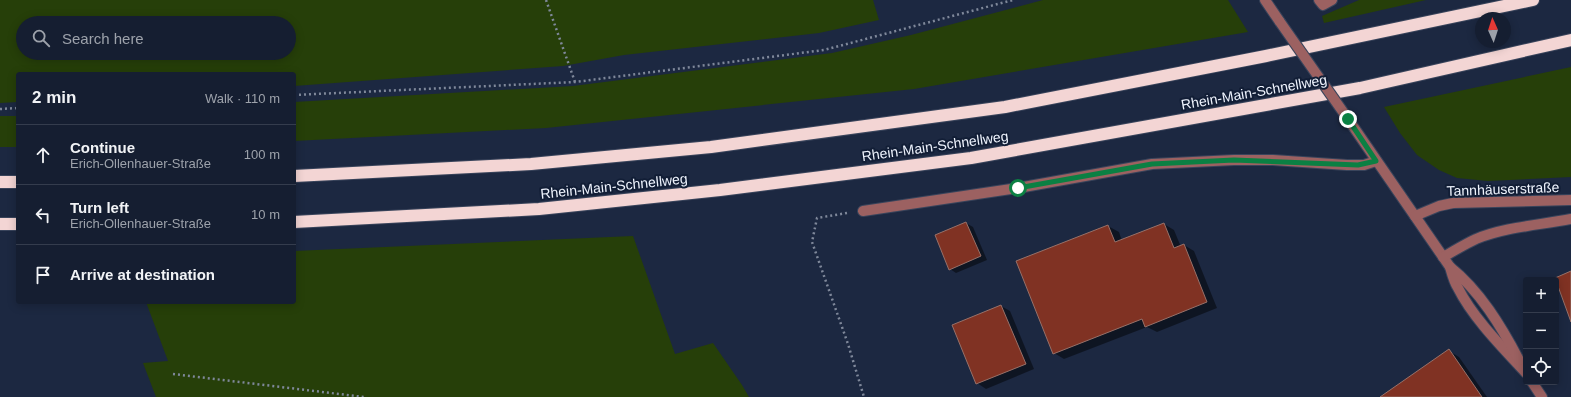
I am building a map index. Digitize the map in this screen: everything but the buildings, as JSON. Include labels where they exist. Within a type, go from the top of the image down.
[{"type":"highway","name":"Rhein-Main-Schnellweg","points":[[296,176],[531,164],[711,148],[989,109],[1282,53],[1533,0]]},
{"type":"highway","name":"Rhein-Main-Schnellweg","points":[[296,222],[539,209],[720,190],[971,158],[1360,88],[1571,40]]},
{"type":"highway","points":[[0,182],[16,182]]},
{"type":"highway","points":[[0,224],[16,224]]},
{"type":"street","points":[[1266,0],[1450,267],[1464,300],[1523,370]]},
{"type":"street","points":[[1319,0],[1323,5],[1332,0]]},
{"type":"street","points":[[863,211],[1018,188],[1152,164],[1234,160],[1358,165],[1376,161]]},
{"type":"street","name":"Tannhäuserstraße","points":[[1415,216],[1439,206],[1453,203],[1571,200]]},
{"type":"street","points":[[1443,257],[1476,239],[1488,235],[1571,219]]},
{"type":"street","points":[[1450,267],[1463,277],[1477,293],[1512,347],[1523,367]]},
{"type":"street","points":[[1534,385],[1542,397]]},
{"type":"path","points":[[546,0],[575,82]]},
{"type":"path","points":[[296,95],[575,82],[824,50],[1013,0]]},
{"type":"path","points":[[0,109],[16,108]]},
{"type":"path","points":[[863,211],[817,218],[812,242],[848,344],[864,397]]},
{"type":"path","points":[[173,374],[364,397]]},
{"type":"green space","points":[[0,0],[873,0],[879,20],[819,33],[624,55],[563,66],[296,86],[296,72],[16,72],[16,102],[0,103]]},
{"type":"green space","points":[[1043,0],[1228,0],[1248,32],[914,89],[546,128],[296,141],[296,102],[573,86],[832,53],[911,35]]},
{"type":"green space","points":[[1359,0],[1426,0],[1324,23],[1322,16]]},
{"type":"green space","points":[[1571,67],[1571,177],[1488,181],[1457,178],[1439,170],[1417,155],[1400,133],[1384,107]]},
{"type":"green space","points":[[0,116],[16,116],[16,147],[0,147]]},
{"type":"green space","points":[[633,236],[675,354],[713,343],[749,397],[156,397],[143,363],[168,361],[147,304],[296,304],[296,251]]},
{"type":"route","points":[[1018,188],[1152,164],[1234,160],[1272,160],[1308,164],[1358,165],[1376,161],[1348,119]]}]
